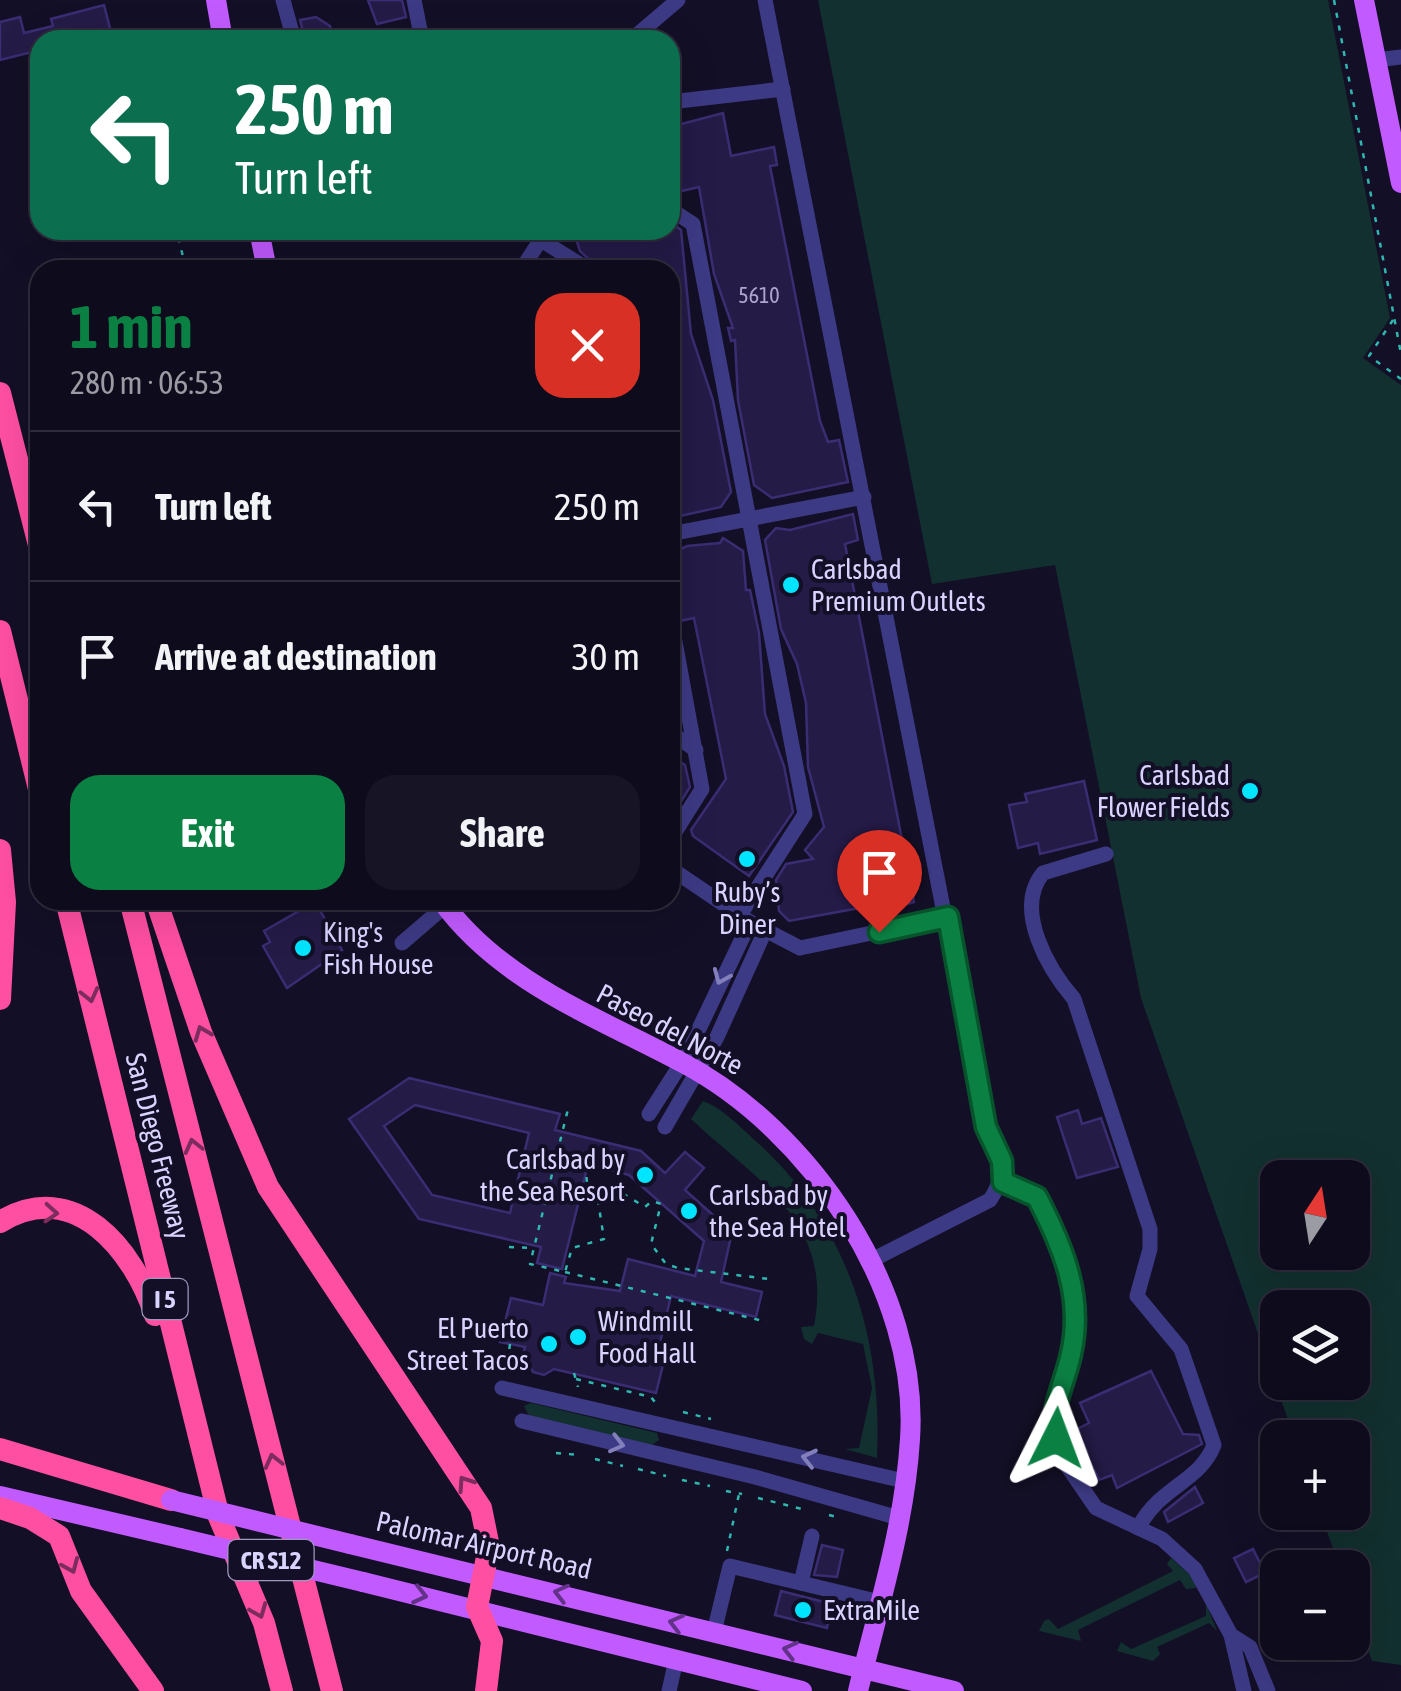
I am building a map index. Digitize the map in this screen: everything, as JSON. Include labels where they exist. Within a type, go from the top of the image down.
[{"type":"highway","points":[[0,375],[30,476]]},
{"type":"highway","points":[[0,393],[30,510]]},
{"type":"highway","points":[[0,631],[30,752]]},
{"type":"highway","points":[[0,850],[5,902],[0,999]]},
{"type":"highway","name":"San Diego Freeway","points":[[68,910],[219,1517],[264,1622],[282,1691]]},
{"type":"highway","name":"San Diego Freeway","points":[[133,910],[332,1691]]},
{"type":"highway","points":[[159,910],[201,1032],[268,1187],[481,1508],[489,1543],[478,1608],[492,1641],[486,1691]]},
{"type":"highway","points":[[0,1222],[25,1212],[56,1211],[92,1222],[123,1247],[144,1280],[200,1444]]},
{"type":"highway","points":[[0,1450],[60,1464],[164,1499]]},
{"type":"highway","points":[[0,1508],[30,1518],[59,1536],[81,1591],[153,1691]]},
{"type":"main road","points":[[216,0],[222,30]]},
{"type":"main road","points":[[1365,1],[1401,183]]},
{"type":"main road","name":"Paseo del Norte","points":[[448,910],[473,938],[522,978],[690,1067],[744,1101],[781,1133],[832,1194],[868,1262],[901,1343],[910,1438],[899,1518],[858,1691]]},
{"type":"main road","name":"Palomar Airport Road","points":[[0,1460],[484,1574],[954,1691]]},
{"type":"main road","name":"CR S12","points":[[0,1496],[478,1608],[676,1660],[736,1683],[802,1691]]},
{"type":"street","points":[[284,0],[292,30]]},
{"type":"street","points":[[414,0],[418,30]]},
{"type":"street","points":[[643,30],[678,0]]},
{"type":"street","points":[[765,0],[948,917],[986,1127],[1002,1161],[1003,1182],[990,1200],[868,1262]]},
{"type":"street","points":[[1376,60],[1401,56]]},
{"type":"street","points":[[680,101],[783,89]]},
{"type":"street","points":[[665,1127],[745,919],[805,814],[692,224],[680,216]]},
{"type":"street","points":[[550,240],[576,260]]},
{"type":"street","points":[[680,532],[864,497]]},
{"type":"street","points":[[680,667],[702,789],[680,824]]},
{"type":"street","points":[[680,739],[696,750]]},
{"type":"street","points":[[1106,854],[1043,873],[1033,890],[1035,928],[1052,975],[1074,999],[1150,1229],[1150,1250],[1137,1296],[1180,1349],[1214,1445],[1207,1463],[1152,1502],[1138,1528]]},
{"type":"street","points":[[680,875],[745,919],[800,948],[948,917]]},
{"type":"street","points":[[402,943],[435,910]]},
{"type":"street","points":[[649,1114],[690,1067],[765,931]]},
{"type":"street","points":[[1003,1182],[1037,1197],[1070,1269],[1076,1310],[1071,1355],[1057,1392],[1054,1427],[1059,1454],[1096,1508],[1162,1540],[1194,1569],[1231,1635],[1244,1691]]},
{"type":"street","points":[[502,1388],[904,1481]]},
{"type":"street","points":[[522,1421],[755,1477],[899,1518]]},
{"type":"street","points":[[801,1583],[812,1536]]},
{"type":"street","points":[[714,1632],[728,1560],[880,1602]]},
{"type":"street","points":[[1231,1635],[1250,1647],[1268,1691]]},
{"type":"street","points":[[669,1691],[676,1660]]},
{"type":"path","points":[[1334,0],[1401,354]]},
{"type":"path","points":[[1394,318],[1369,356],[1401,379]]},
{"type":"path","points":[[568,1109],[530,1264],[767,1322]]},
{"type":"path","points":[[555,1162],[586,1170],[587,1184],[597,1199],[604,1240],[572,1248],[564,1272]]},
{"type":"path","points":[[597,1199],[622,1193],[645,1208],[652,1201],[661,1204],[650,1244],[666,1264],[694,1272],[769,1279]]},
{"type":"path","points":[[509,1247],[534,1249]]},
{"type":"path","points":[[510,1344],[509,1351],[526,1378]]},
{"type":"path","points":[[574,1373],[580,1399]]},
{"type":"path","points":[[576,1379],[651,1397],[658,1406]]},
{"type":"path","points":[[682,1412],[711,1419]]},
{"type":"path","points":[[556,1453],[579,1455]]},
{"type":"path","points":[[595,1459],[623,1466]]},
{"type":"path","points":[[638,1470],[666,1476]]},
{"type":"path","points":[[682,1480],[710,1486]]},
{"type":"path","points":[[726,1490],[741,1494],[728,1560]]},
{"type":"path","points":[[758,1498],[802,1509]]},
{"type":"green space","name":"Carlsbad Flower Fields","points":[[818,0],[1328,0],[1390,318],[1363,358],[1401,385],[1401,1665],[1372,1661],[1370,1655],[1370,1550],[1334,1550],[1326,1530],[1370,1530],[1370,1420],[1288,1420],[1281,1400],[1370,1400],[1370,1290],[1260,1290],[1260,1339],[1141,998],[1055,565],[932,584]]},
{"type":"green space","points":[[703,1101],[732,1119],[789,1175],[837,1247],[854,1287],[874,1370],[877,1458],[845,1449],[859,1448],[872,1388],[863,1344],[818,1333],[812,1344],[804,1339],[801,1327],[814,1326],[817,1290],[813,1258],[785,1206],[691,1119]]},
{"type":"green space","points":[[531,1403],[657,1433],[659,1440],[652,1445],[529,1416],[524,1406]]},
{"type":"green space","points":[[1171,1558],[1194,1578],[1196,1588],[1186,1589],[1180,1580],[1078,1630],[1081,1641],[1039,1631],[1044,1621],[1049,1619],[1058,1629],[1173,1571],[1167,1564]]},
{"type":"green space","points":[[1206,1604],[1217,1631],[1209,1623],[1157,1647],[1160,1654],[1153,1661],[1117,1651],[1121,1642],[1131,1649],[1206,1616]]},
{"type":"building","points":[[368,0],[402,0],[406,17],[377,24]]},
{"type":"building","points":[[104,5],[110,30],[36,30],[53,26],[51,19]]},
{"type":"building","points":[[20,17],[24,33],[30,32],[30,52],[0,60],[0,22]]},
{"type":"building","points":[[316,17],[331,30],[303,30],[300,20]]},
{"type":"building","points":[[723,113],[731,156],[774,147],[777,165],[770,166],[820,421],[828,442],[839,440],[848,482],[772,498],[754,485],[738,400],[735,340],[731,341],[728,328],[733,328],[714,274],[699,187],[680,191],[680,124]]},
{"type":"building","points":[[681,230],[691,334],[713,400],[731,492],[721,507],[680,516],[680,260],[589,260],[577,242],[680,240]]},
{"type":"building","points":[[853,514],[858,540],[845,544],[914,902],[877,912],[876,905],[789,921],[779,911],[776,880],[786,864],[813,859],[805,850],[824,827],[808,767],[806,703],[797,664],[781,629],[765,540],[776,528],[790,530]]},
{"type":"building","points":[[723,538],[743,551],[746,590],[750,590],[759,633],[765,714],[784,766],[793,812],[749,876],[693,836],[691,830],[726,779],[694,618],[680,621],[680,549],[720,543]]},
{"type":"building","points":[[680,762],[685,765],[690,787],[680,803]]},
{"type":"building","points":[[1084,781],[1097,840],[1040,854],[1038,843],[1018,848],[1009,805],[1027,802],[1025,794]]},
{"type":"building","name":"King's Fish House","points":[[301,910],[320,910],[342,950],[287,988],[263,946],[270,942],[264,931]]},
{"type":"building","points":[[409,1078],[560,1114],[555,1130],[641,1151],[665,1173],[685,1152],[704,1168],[685,1190],[732,1232],[721,1282],[762,1292],[756,1317],[671,1296],[658,1351],[666,1353],[656,1393],[554,1369],[544,1375],[533,1372],[523,1354],[525,1347],[500,1342],[511,1298],[543,1305],[550,1273],[566,1277],[564,1283],[620,1291],[628,1259],[695,1276],[704,1241],[629,1175],[588,1164],[562,1269],[537,1263],[541,1247],[419,1219],[349,1119]],"holes":[[[415,1105],[529,1133],[510,1213],[432,1195],[384,1126]]]},
{"type":"building","points":[[1078,1110],[1082,1124],[1101,1118],[1118,1167],[1077,1178],[1057,1117]]},
{"type":"building","points":[[1151,1371],[1183,1434],[1199,1435],[1202,1444],[1117,1488],[1112,1475],[1099,1480],[1095,1471],[1087,1474],[1075,1443],[1080,1440],[1075,1430],[1089,1423],[1080,1403]]},
{"type":"building","points":[[1195,1487],[1203,1503],[1168,1522],[1164,1512]]},
{"type":"building","points":[[822,1545],[843,1550],[837,1577],[814,1575]]},
{"type":"building","points":[[1253,1549],[1260,1563],[1260,1575],[1246,1582],[1234,1558]]},
{"type":"building","name":"ExtraMile","points":[[781,1591],[832,1604],[827,1628],[775,1615]]},
{"type":"place","name":"Carlsbad Premium Outlets","points":[[791,585]]},
{"type":"place","name":"Carlsbad Flower Fields","points":[[1250,791]]},
{"type":"place","name":"Ruby’s Diner","points":[[747,859]]},
{"type":"place","name":"King's Fish House","points":[[303,948]]},
{"type":"place","name":"Carlsbad by the Sea Resort","points":[[645,1175]]},
{"type":"place","name":"Carlsbad by the Sea Hotel","points":[[689,1211]]},
{"type":"place","name":"Windmill Food Hall","points":[[578,1337]]},
{"type":"place","name":"El Puerto Street Tacos","points":[[549,1344]]},
{"type":"place","name":"ExtraMile","points":[[803,1610]]},
{"type":"route","points":[[879,932],[948,917],[986,1127],[1002,1161],[1003,1182],[1037,1197],[1070,1269],[1076,1310],[1071,1355],[1057,1392],[1056,1438]]}]
